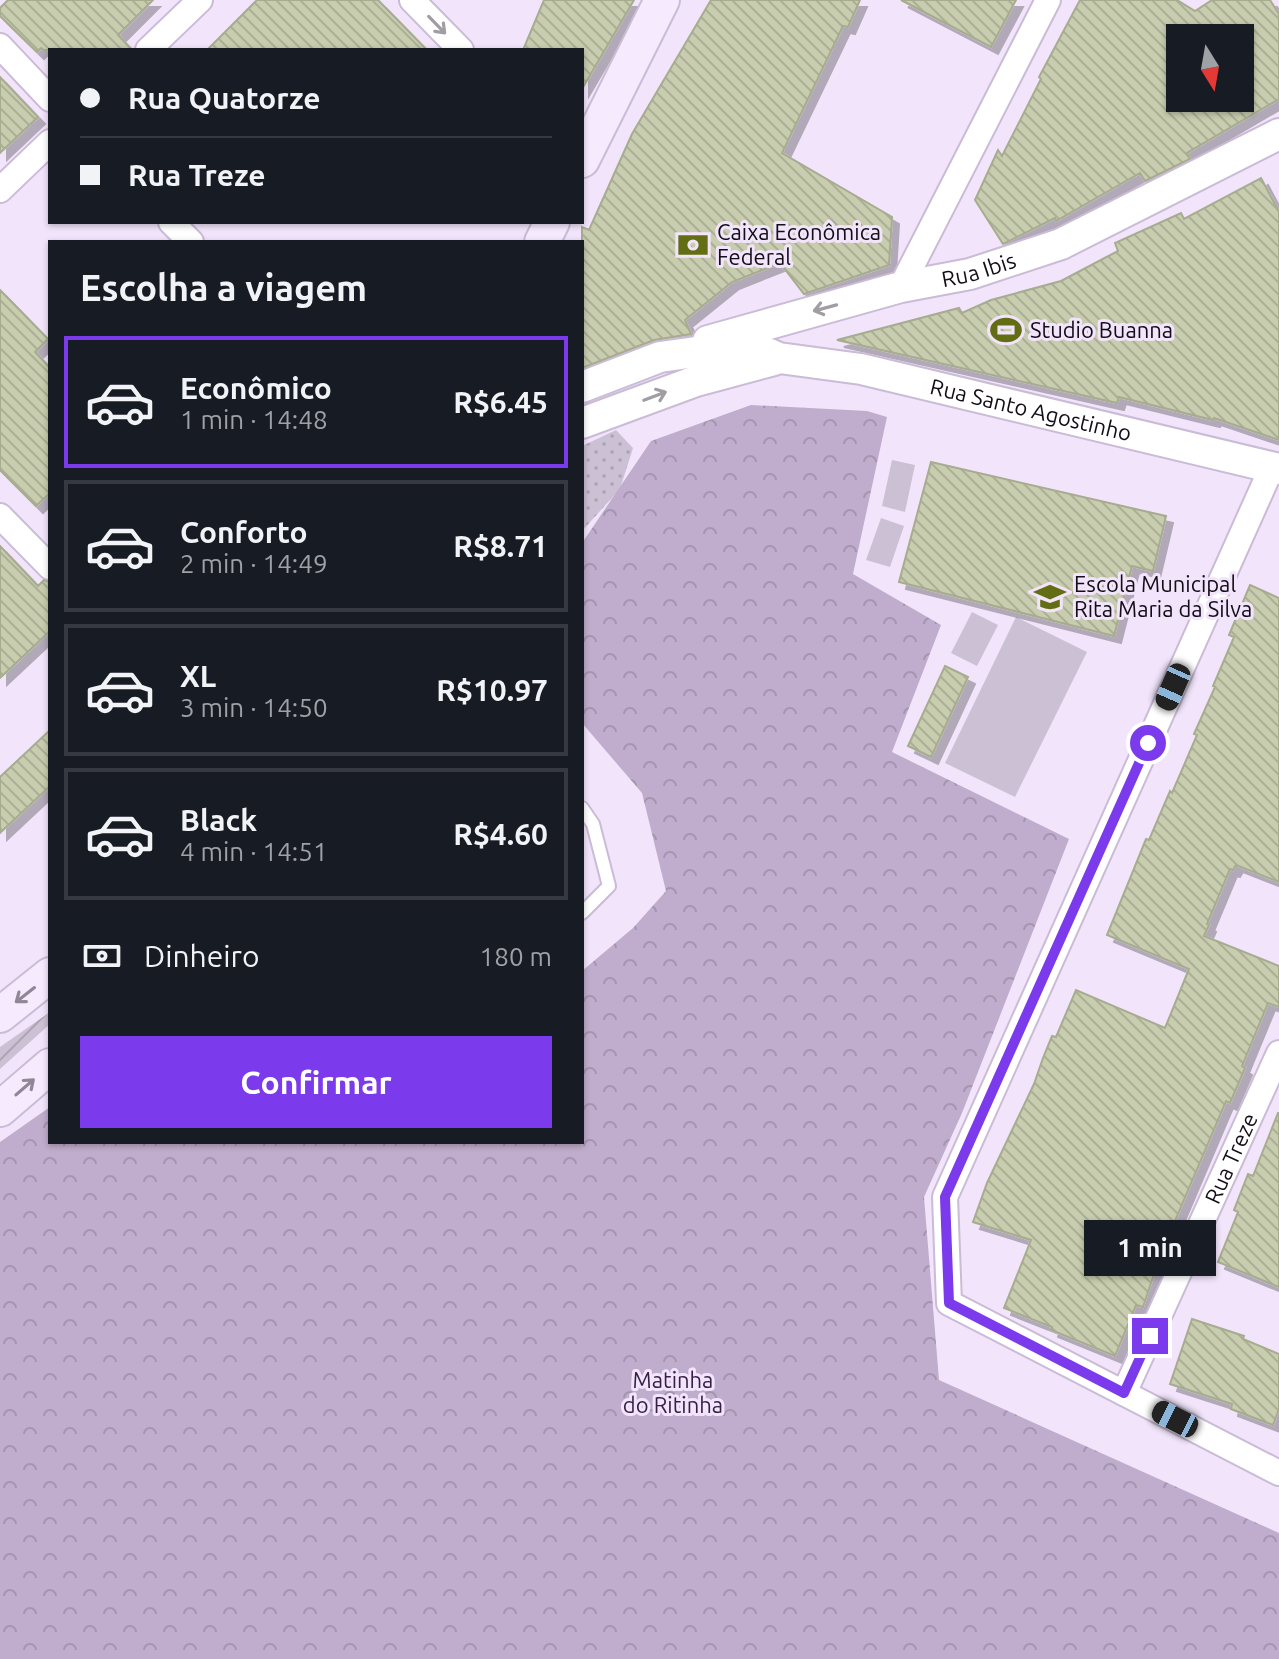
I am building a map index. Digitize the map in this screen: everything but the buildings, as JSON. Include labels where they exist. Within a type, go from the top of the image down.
[{"type":"main road","points":[[584,156],[662,0]]},
{"type":"main road","points":[[0,1015],[48,977]]},
{"type":"main road","points":[[0,1109],[48,1068]]},
{"type":"street","points":[[150,48],[200,0]]},
{"type":"street","points":[[412,0],[459,48]]},
{"type":"street","points":[[901,287],[1048,0]]},
{"type":"street","points":[[0,46],[48,97]]},
{"type":"street","name":"Rua Ibis","points":[[660,357],[740,330],[901,287],[970,274],[1061,244],[1276,142]]},
{"type":"street","points":[[0,190],[48,144]]},
{"type":"street","points":[[173,224],[189,240]]},
{"type":"street","name":"Rua Santo Agostinho","points":[[584,386],[660,357],[703,351],[760,350],[779,358],[861,369],[1275,468]]},
{"type":"street","name":"Rua Santo Agostinho","points":[[584,422],[696,381],[779,358]]},
{"type":"street","points":[[1275,468],[945,1197],[949,1303],[1279,1473]]},
{"type":"street","points":[[0,516],[48,565]]},
{"type":"street","name":"Rua Treze","points":[[1124,1393],[1279,1053]]},
{"type":"lane","points":[[584,811],[593,824],[609,886],[584,911]]},
{"type":"shaded area","points":[[616,430],[633,448],[620,489],[584,529],[584,445]]},
{"type":"shaded area","points":[[892,460],[915,465],[905,512],[882,506]]},
{"type":"shaded area","points":[[881,518],[904,526],[890,567],[866,560]]},
{"type":"shaded area","points":[[972,612],[998,625],[977,666],[951,653]]},
{"type":"shaded area","points":[[1016,617],[1087,652],[1015,797],[945,763]]},
{"type":"shaded area","points":[[48,1013],[48,1026],[0,1069],[0,1047]]},
{"type":"green space","name":"Matinha do Ritinha","points":[[751,405],[867,411],[887,417],[853,574],[941,625],[892,752],[1069,839],[962,1113],[924,1197],[939,1380],[1279,1533],[1279,1659],[0,1659],[0,1142],[48,1108],[48,1144],[584,1144],[584,969],[633,928],[666,891],[642,793],[584,725],[584,540],[651,441]]},
{"type":"place","name":"Caixa Econômica Federal","points":[[693,245]]},
{"type":"place","name":"Studio Buanna","points":[[1006,330]]},
{"type":"place","name":"Escola Municipal Rita Maria da Silva","points":[[1050,597]]},
{"type":"route","points":[[1148,743],[945,1197],[949,1303],[1124,1393],[1150,1336]]}]
